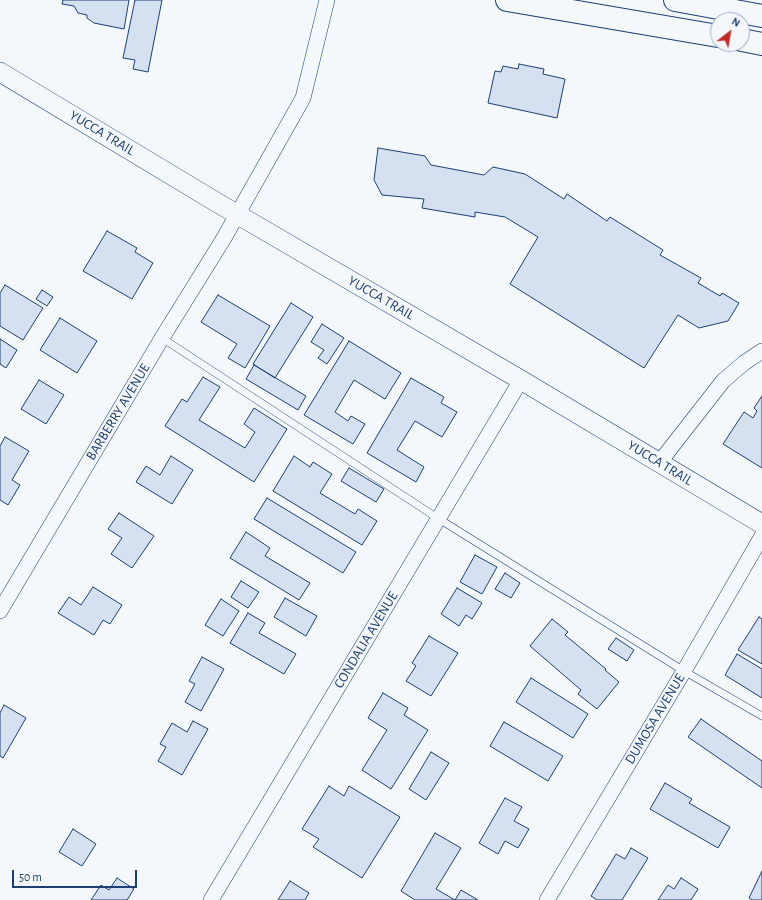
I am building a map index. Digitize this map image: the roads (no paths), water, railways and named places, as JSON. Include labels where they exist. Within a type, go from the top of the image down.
[{"type":"main road","points":[[507,0],[710,35]]},
{"type":"main road","points":[[675,0],[762,16]]},
{"type":"main road","points":[[750,42],[762,44]]},
{"type":"street","name":"BARBERRY AVENUE","points":[[0,611],[162,338],[224,238],[303,98],[327,0]]},
{"type":"street","name":"YUCCA TRAIL","points":[[0,72],[237,214],[521,380],[762,524]]},
{"type":"street","points":[[659,463],[723,381],[744,363],[762,351]]},
{"type":"street","name":"CONDALIA AVENUE","points":[[211,900],[521,380]]},
{"type":"street","name":"DUMOSA AVENUE","points":[[547,900],[684,671],[762,536]]},
{"type":"lane","points":[[162,338],[439,519],[684,671],[762,716]]}]
